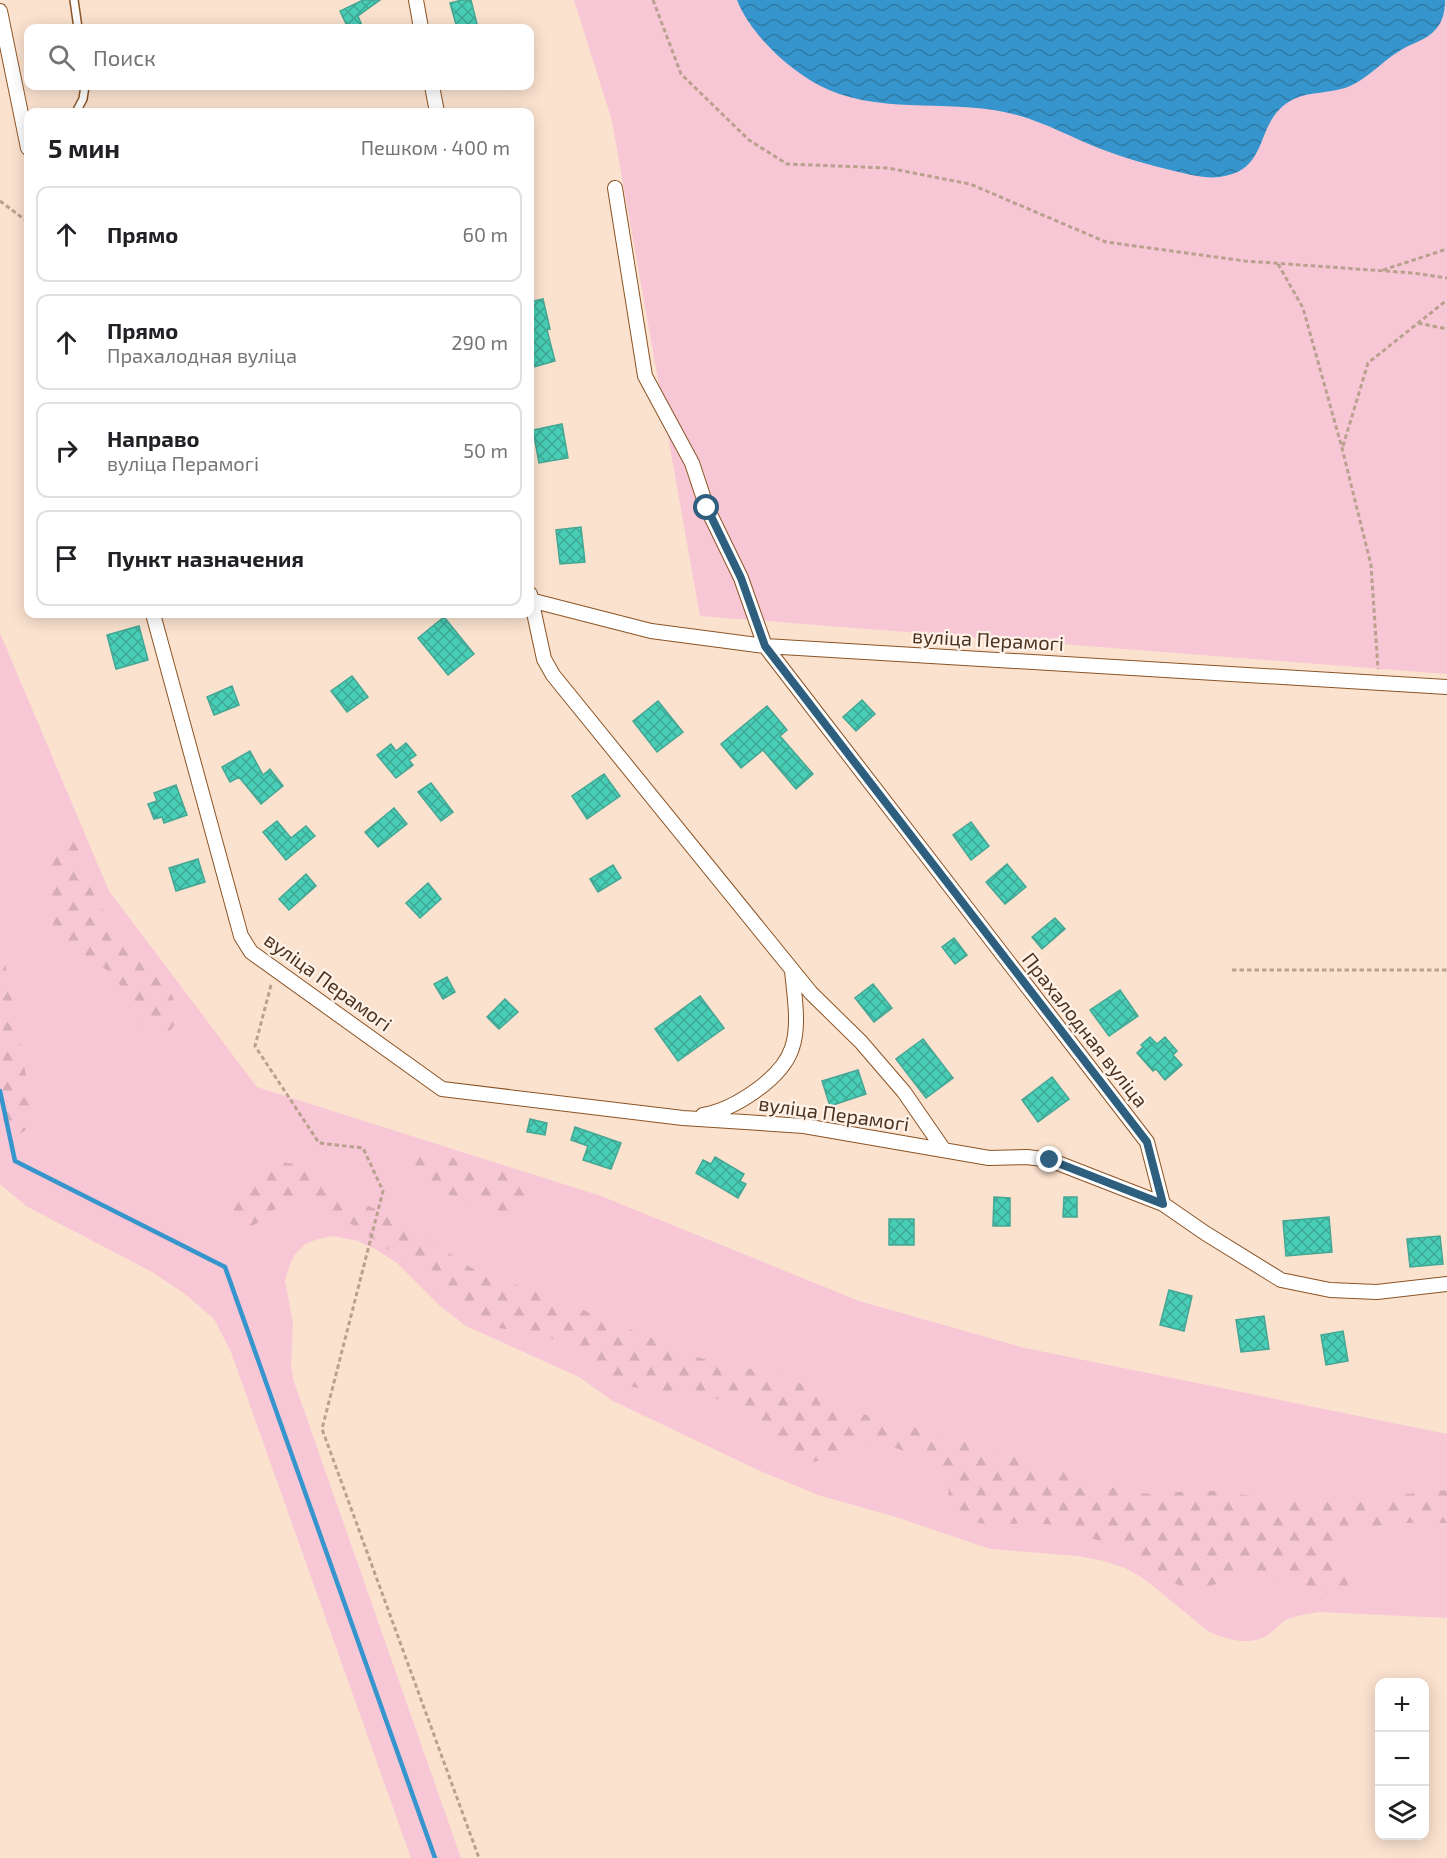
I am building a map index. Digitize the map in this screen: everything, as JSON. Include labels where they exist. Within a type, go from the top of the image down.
[{"type":"street","points":[[416,0],[420,24]]},
{"type":"street","points":[[0,11],[24,128]]},
{"type":"street","points":[[433,90],[436,108]]},
{"type":"street","name":"Прахалодная вуліца","points":[[615,188],[645,376],[692,463],[707,508],[741,578],[765,646],[1147,1142],[1163,1204]]},
{"type":"street","name":"вуліца Перамогі","points":[[534,599],[651,631],[765,646],[1447,687]]},
{"type":"street","name":"вуліца Перамогі","points":[[534,615],[544,658],[553,675],[811,993],[861,1042],[904,1092],[944,1150]]},
{"type":"street","name":"вуліца Перамогі","points":[[154,618],[241,936],[251,952],[442,1089],[683,1118],[804,1126],[989,1158],[1028,1157],[1050,1160],[1163,1204]]},
{"type":"street","name":"вуліца Перамогі","points":[[683,1118],[711,1113],[733,1105],[757,1090],[780,1067],[792,1049],[795,1026],[792,970]]},
{"type":"street","points":[[1163,1204],[1281,1280],[1330,1290],[1377,1292],[1447,1284]]},
{"type":"lane","points":[[74,0],[77,24]]},
{"type":"lane","points":[[78,108],[84,90]]},
{"type":"path","points":[[653,0],[681,74],[749,140],[788,164],[888,168],[970,184],[1106,242],[1245,261],[1447,278]]},
{"type":"path","points":[[0,201],[24,219]]},
{"type":"path","points":[[1381,271],[1447,249]]},
{"type":"path","points":[[1278,264],[1303,308],[1342,448],[1371,565],[1379,683]]},
{"type":"path","points":[[1342,448],[1368,363],[1447,300]]},
{"type":"path","points":[[1418,323],[1447,329]]},
{"type":"path","points":[[275,970],[255,1046],[319,1143],[363,1148],[383,1191],[322,1429],[479,1858]]},
{"type":"path","points":[[1232,970],[1447,970]]},
{"type":"green space","points":[[574,0],[1447,0],[1447,674],[700,616],[612,121]]},
{"type":"green space","points":[[0,633],[109,891],[257,1087],[601,1196],[859,1301],[1025,1348],[1447,1434],[1447,1618],[1319,1612],[1286,1620],[1261,1639],[1246,1641],[1222,1637],[1208,1631],[1143,1578],[1125,1568],[1078,1556],[990,1549],[896,1517],[818,1495],[758,1470],[613,1401],[579,1377],[466,1326],[439,1305],[397,1263],[375,1249],[358,1241],[332,1236],[318,1239],[305,1244],[295,1254],[285,1281],[293,1323],[291,1365],[293,1379],[461,1858],[411,1858],[231,1352],[214,1319],[185,1294],[152,1272],[26,1206],[0,1184]]},
{"type":"green space","points":[[65,839],[78,845],[93,893],[104,912],[120,935],[170,992],[176,1016],[171,1030],[156,1034],[143,1026],[114,977],[75,948],[54,926],[47,907],[47,874],[55,845]]},
{"type":"green space","points":[[0,936],[33,1113],[26,1129],[13,1135],[0,1135]]},
{"type":"green space","points":[[428,1151],[515,1176],[527,1187],[528,1203],[517,1211],[499,1211],[422,1188],[407,1171],[409,1159],[417,1153]]},
{"type":"green space","points":[[279,1162],[306,1165],[317,1170],[334,1189],[347,1198],[397,1217],[430,1238],[462,1263],[482,1273],[537,1291],[700,1358],[774,1374],[800,1383],[822,1397],[862,1414],[912,1426],[1128,1492],[1150,1494],[1206,1490],[1269,1498],[1332,1502],[1447,1490],[1447,1523],[1381,1525],[1349,1535],[1340,1545],[1340,1563],[1348,1579],[1344,1592],[1321,1592],[1278,1577],[1256,1573],[1238,1576],[1206,1587],[1182,1586],[1174,1583],[1134,1552],[1057,1526],[1034,1523],[981,1523],[958,1515],[948,1505],[949,1480],[932,1465],[908,1452],[882,1444],[859,1443],[818,1461],[801,1461],[788,1454],[758,1419],[731,1403],[633,1387],[604,1373],[560,1342],[542,1336],[494,1327],[473,1319],[443,1298],[378,1242],[318,1206],[303,1202],[288,1202],[252,1226],[237,1223],[228,1214],[239,1188],[253,1175]]},
{"type":"water","points":[[737,0],[1445,0],[1440,23],[1428,36],[1394,55],[1353,85],[1296,98],[1282,107],[1273,118],[1256,155],[1248,165],[1236,173],[1219,177],[1202,177],[1155,166],[1101,149],[1049,126],[1017,115],[970,107],[875,102],[852,98],[829,90],[802,75],[775,53],[752,27]]},
{"type":"building","points":[[363,0],[380,0],[358,16],[361,24],[346,24],[340,11]]},
{"type":"building","points":[[471,0],[477,24],[456,24],[450,3]]},
{"type":"building","points":[[543,299],[550,329],[547,330],[555,361],[534,367],[534,301]]},
{"type":"building","points":[[562,424],[568,458],[539,463],[534,430]]},
{"type":"building","points":[[581,527],[585,562],[560,564],[556,530]]},
{"type":"building","points":[[445,618],[474,654],[448,675],[418,638]]},
{"type":"building","points":[[139,626],[148,660],[116,669],[107,635]]},
{"type":"building","points":[[352,676],[368,697],[347,712],[331,691]]},
{"type":"building","points":[[232,686],[239,705],[214,715],[207,697]]},
{"type":"building","points":[[862,700],[875,714],[856,731],[843,717]]},
{"type":"building","points":[[658,701],[683,732],[657,752],[633,721]]},
{"type":"building","points":[[767,706],[787,730],[780,736],[813,774],[796,789],[763,750],[741,768],[721,744]]},
{"type":"building","points":[[406,743],[416,755],[409,760],[413,765],[396,778],[377,755],[391,744],[396,751]]},
{"type":"building","points":[[250,751],[263,775],[270,769],[283,786],[261,804],[239,777],[230,782],[222,767]]},
{"type":"building","points":[[604,774],[620,796],[587,819],[572,796]]},
{"type":"building","points":[[431,783],[453,812],[441,821],[418,792]]},
{"type":"building","points":[[176,785],[187,815],[164,823],[162,817],[154,819],[148,804],[157,801],[154,793]]},
{"type":"building","points":[[394,808],[407,824],[378,847],[365,832]]},
{"type":"building","points":[[277,821],[291,838],[306,826],[315,836],[286,860],[263,832]]},
{"type":"building","points":[[971,822],[989,846],[971,860],[953,835]]},
{"type":"building","points":[[198,859],[205,882],[176,891],[169,868]]},
{"type":"building","points":[[1007,864],[1026,887],[1005,904],[986,882]]},
{"type":"building","points":[[613,865],[621,878],[598,892],[590,879]]},
{"type":"building","points":[[306,874],[316,886],[289,910],[279,899]]},
{"type":"building","points":[[428,883],[441,899],[420,918],[406,903]]},
{"type":"building","points":[[1055,918],[1065,929],[1042,949],[1032,937]]},
{"type":"building","points":[[954,938],[967,955],[955,964],[942,947]]},
{"type":"building","points":[[447,977],[455,992],[443,999],[434,984]]},
{"type":"building","points":[[873,984],[892,1008],[874,1022],[855,998]]},
{"type":"building","points":[[1120,990],[1138,1016],[1109,1036],[1090,1010]]},
{"type":"building","points":[[700,996],[724,1028],[678,1061],[655,1029]]},
{"type":"building","points":[[505,999],[518,1012],[499,1029],[487,1017]]},
{"type":"building","points":[[1150,1037],[1157,1044],[1165,1037],[1177,1051],[1173,1055],[1182,1065],[1165,1080],[1156,1069],[1153,1071],[1137,1053],[1143,1047],[1141,1045]]},
{"type":"building","points":[[923,1039],[953,1078],[926,1098],[896,1059]]},
{"type":"building","points":[[858,1070],[866,1094],[830,1106],[822,1081]]},
{"type":"building","points":[[1052,1077],[1069,1099],[1038,1122],[1022,1100]]},
{"type":"building","points":[[530,1119],[547,1123],[545,1135],[527,1132]]},
{"type":"building","points":[[575,1127],[621,1143],[611,1169],[583,1160],[588,1146],[571,1140]]},
{"type":"building","points":[[715,1157],[744,1174],[740,1181],[746,1184],[738,1198],[696,1173],[703,1160],[711,1164]]},
{"type":"building","points":[[994,1197],[1010,1198],[1010,1226],[993,1226]]},
{"type":"building","points":[[1064,1197],[1077,1197],[1077,1217],[1063,1217]]},
{"type":"building","points":[[1329,1217],[1332,1252],[1286,1256],[1283,1221]]},
{"type":"building","points":[[889,1219],[914,1219],[914,1245],[889,1245]]},
{"type":"building","points":[[1440,1236],[1443,1264],[1410,1267],[1407,1239]]},
{"type":"building","points":[[1169,1290],[1192,1296],[1184,1331],[1160,1325]]},
{"type":"building","points":[[1264,1316],[1269,1349],[1241,1352],[1236,1320]]},
{"type":"building","points":[[1343,1331],[1348,1361],[1326,1365],[1321,1335]]},
{"type":"waterway","points":[[0,1091],[15,1161],[225,1267],[435,1858]]},
{"type":"route","points":[[707,508],[741,578],[765,646],[1147,1142],[1163,1204],[1050,1160]]}]
